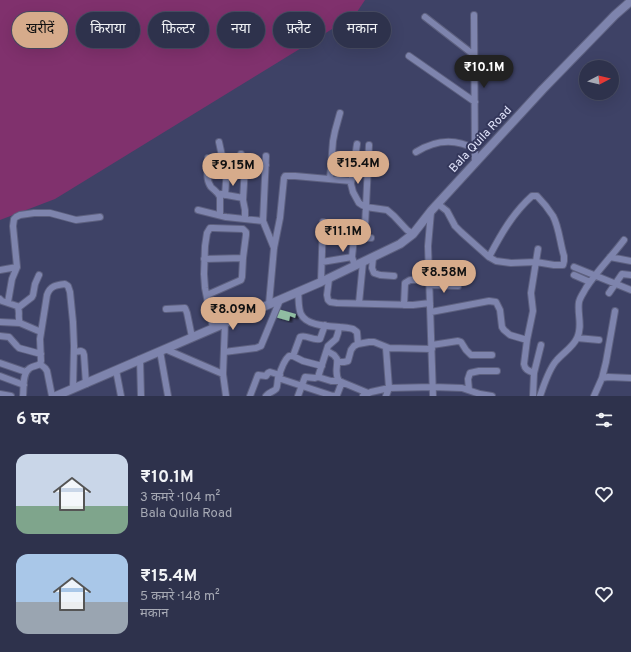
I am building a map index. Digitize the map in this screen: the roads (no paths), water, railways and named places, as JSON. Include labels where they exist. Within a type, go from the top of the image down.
[{"type":"street","name":"Bala Quila Road","points":[[56,396],[329,279],[400,244],[413,234],[431,210],[543,89],[615,15],[631,1]]},
{"type":"street","points":[[474,15],[475,162]]},
{"type":"street","points":[[425,17],[474,55]]},
{"type":"street","points":[[408,56],[475,102]]},
{"type":"street","points":[[330,179],[333,142],[340,113]]},
{"type":"street","points":[[219,142],[227,169],[221,200],[220,216]]},
{"type":"street","points":[[416,152],[426,147],[448,142],[462,143],[475,149]]},
{"type":"street","points":[[357,144],[351,187],[359,203],[366,207],[387,210],[413,234]]},
{"type":"street","points":[[365,226],[369,145]]},
{"type":"street","points":[[241,154],[241,165],[266,165]]},
{"type":"street","points":[[266,156],[263,222],[274,248]]},
{"type":"street","points":[[208,158],[208,181],[213,188],[222,194],[243,198]]},
{"type":"street","points":[[245,166],[243,198],[245,219]]},
{"type":"street","points":[[269,304],[274,248],[280,218],[283,180],[285,176],[351,181]]},
{"type":"street","points":[[438,204],[447,211],[458,229],[489,256],[496,261],[506,263],[536,262],[564,265],[558,232],[553,216],[542,201],[534,195],[523,204],[502,232],[489,256]]},
{"type":"street","points":[[198,210],[220,216],[263,222]]},
{"type":"street","points":[[431,210],[428,270],[433,396]]},
{"type":"street","points":[[8,302],[12,279],[17,267],[13,226],[14,219],[16,217],[38,212],[59,215],[76,220],[100,217]]},
{"type":"street","points":[[321,282],[323,222]]},
{"type":"street","points":[[207,295],[241,280],[246,235],[245,230],[241,228],[210,228],[208,230],[204,259],[204,283],[213,328]]},
{"type":"street","points":[[322,238],[370,238]]},
{"type":"street","points":[[354,238],[352,257],[355,266]]},
{"type":"street","points":[[540,396],[553,364],[569,349],[577,338],[580,325],[579,301],[594,276],[624,240]]},
{"type":"street","points":[[534,373],[527,370],[524,367],[524,364],[533,311],[531,293],[538,250]]},
{"type":"street","points":[[322,262],[352,257]]},
{"type":"street","points":[[610,257],[631,261]]},
{"type":"street","points":[[204,259],[243,258]]},
{"type":"street","points":[[374,258],[372,268],[374,273],[394,276]]},
{"type":"street","points":[[359,303],[363,262]]},
{"type":"street","points":[[0,270],[17,267]]},
{"type":"street","points":[[574,267],[631,290]]},
{"type":"street","points":[[428,270],[458,274]]},
{"type":"street","points":[[609,293],[622,274],[631,275]]},
{"type":"street","points":[[19,307],[32,297],[39,275]]},
{"type":"street","points":[[574,275],[590,282]]},
{"type":"street","points":[[329,279],[327,295],[330,302],[404,305],[430,303]]},
{"type":"street","points":[[404,305],[405,282],[410,280],[458,286]]},
{"type":"street","points":[[40,364],[41,332],[48,291],[54,286],[65,284],[68,286],[71,298],[74,352],[73,388]]},
{"type":"street","points":[[298,292],[300,313],[306,320],[311,323],[355,330],[358,334],[358,344]]},
{"type":"street","points":[[0,299],[19,307]]},
{"type":"street","points":[[224,352],[261,346],[280,300]]},
{"type":"street","points":[[430,312],[481,302],[494,301],[500,310],[502,327],[504,330],[510,335],[527,340]]},
{"type":"street","points":[[19,307],[20,323]]},
{"type":"street","points":[[166,309],[186,308],[192,337]]},
{"type":"street","points":[[595,396],[606,362],[615,311]]},
{"type":"street","points":[[0,322],[20,323],[41,332]]},
{"type":"street","points":[[225,323],[223,374],[226,396]]},
{"type":"street","points":[[293,356],[300,337],[303,336],[316,340],[320,339],[325,325]]},
{"type":"street","points":[[318,377],[330,344],[338,336],[339,327]]},
{"type":"street","points":[[0,336],[9,337],[20,348],[41,354]]},
{"type":"street","points":[[577,338],[599,340]]},
{"type":"street","points":[[338,362],[348,361],[352,348],[358,344],[372,342],[386,348],[396,349],[432,347],[458,341],[461,342],[466,350],[471,354],[492,355]]},
{"type":"street","points":[[533,396],[534,373],[541,345]]},
{"type":"street","points":[[386,348],[389,388],[386,396]]},
{"type":"street","points":[[168,396],[162,350],[223,374]]},
{"type":"street","points":[[327,351],[334,355],[337,359],[338,362],[336,372],[338,378],[366,395],[389,388],[433,387],[458,388],[492,396]]},
{"type":"street","points":[[74,352],[84,352],[86,384]]},
{"type":"street","points":[[266,396],[277,387],[279,377],[287,357],[293,356],[303,361],[322,366]]},
{"type":"street","points":[[140,359],[141,396]]},
{"type":"street","points":[[0,363],[26,372]]},
{"type":"street","points":[[23,396],[24,377],[26,372],[29,368],[40,364]]},
{"type":"street","points":[[40,364],[47,371],[52,396]]},
{"type":"street","points":[[116,370],[121,396]]},
{"type":"street","points":[[469,390],[468,379],[470,373],[479,371],[497,371]]},
{"type":"street","points":[[250,396],[258,375],[266,376],[270,372],[302,386],[335,396],[338,393],[341,381]]},
{"type":"street","points":[[0,376],[24,385]]},
{"type":"street","points":[[298,396],[305,377],[318,377],[341,381]]},
{"type":"street","points":[[602,378],[631,378]]},
{"type":"street","points":[[413,388],[413,396]]},
{"type":"street","points":[[0,394],[11,396]]}]
